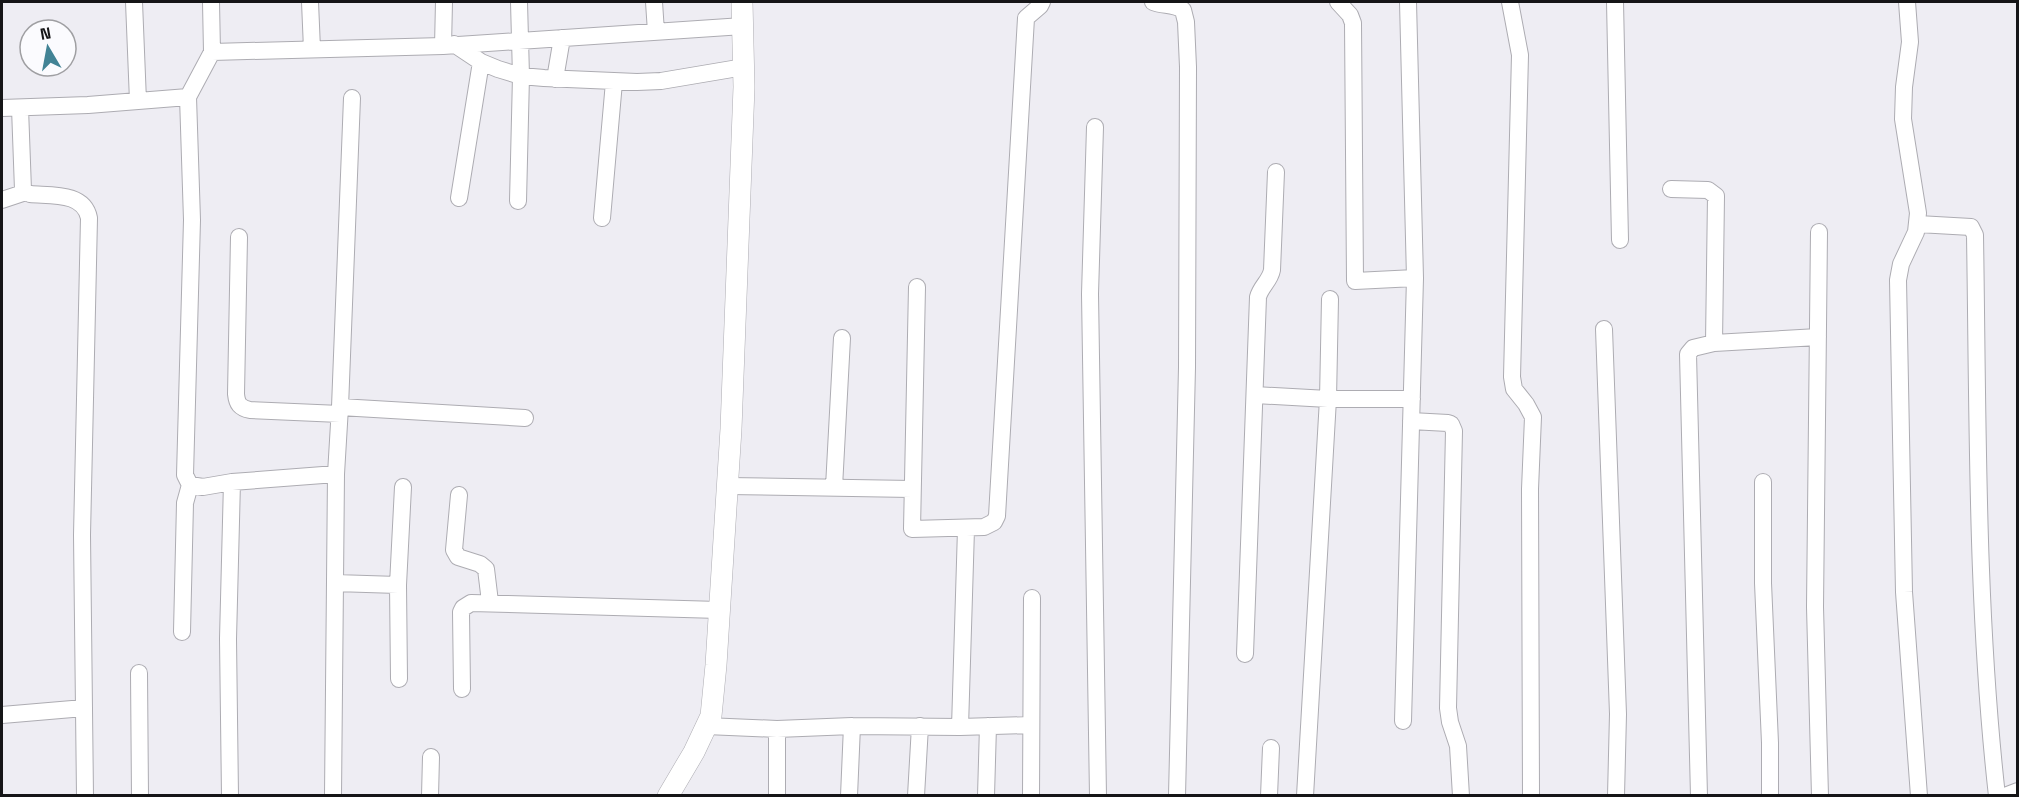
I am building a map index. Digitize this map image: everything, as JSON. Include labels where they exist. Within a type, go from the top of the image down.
[{"type":"main road","points":[[668,795],[694,752],[711,716],[727,486],[744,67],[742,2]]},
{"type":"street","points":[[134,2],[138,101]]},
{"type":"street","points":[[182,632],[185,504],[190,485],[185,475],[192,220],[188,97],[212,52],[211,2]]},
{"type":"street","points":[[310,2],[312,49]]},
{"type":"street","points":[[444,2],[448,45]]},
{"type":"street","points":[[518,201],[521,76],[519,2]]},
{"type":"street","points":[[654,2],[656,32]]},
{"type":"street","points":[[917,287],[912,529],[966,529],[991,525],[997,516],[1026,18],[1042,2]]},
{"type":"street","points":[[1153,2],[1175,6],[1183,10],[1186,22],[1188,67],[1187,367],[1177,795]]},
{"type":"street","points":[[1338,2],[1350,15],[1353,23],[1355,281],[1415,278]]},
{"type":"street","points":[[1403,721],[1415,278],[1408,2]]},
{"type":"street","points":[[1510,2],[1520,55],[1512,377],[1514,389],[1533,417],[1530,489],[1531,795]]},
{"type":"street","points":[[1615,2],[1620,240]]},
{"type":"street","points":[[1907,2],[1910,42],[1904,87],[1904,119],[1918,224],[1913,242],[1901,264],[1898,280],[1904,592],[1919,795]]},
{"type":"street","points":[[212,52],[448,45],[743,26]]},
{"type":"street","points":[[555,79],[561,38]]},
{"type":"street","points":[[448,45],[481,62],[521,76],[555,79],[614,82],[661,81],[744,67]]},
{"type":"street","points":[[459,198],[481,62]]},
{"type":"street","points":[[602,218],[614,82]]},
{"type":"street","points":[[2,108],[188,97]]},
{"type":"street","points":[[333,795],[336,474],[352,98]]},
{"type":"street","points":[[20,108],[21,180],[26,192]]},
{"type":"street","points":[[1095,127],[1090,294],[1098,795]]},
{"type":"street","points":[[1245,654],[1258,297],[1270,278],[1272,270],[1276,172]]},
{"type":"street","points":[[1671,189],[1708,190],[1716,196],[1714,343]]},
{"type":"street","points":[[2,200],[26,192],[76,199],[88,210],[82,535],[86,795]]},
{"type":"street","points":[[1918,224],[1971,227],[1975,235],[1982,598],[1988,717],[1997,795]]},
{"type":"street","points":[[1818,232],[1815,607],[1820,795]]},
{"type":"street","points":[[239,237],[236,394],[238,403],[244,409],[340,410],[525,418]]},
{"type":"street","points":[[1305,795],[1328,399],[1330,299]]},
{"type":"street","points":[[1604,329],[1618,714],[1616,795]]},
{"type":"street","points":[[834,487],[842,338]]},
{"type":"street","points":[[1700,795],[1688,354],[1693,348],[1714,343],[1818,338]]},
{"type":"street","points":[[1255,395],[1328,399],[1412,399]]},
{"type":"street","points":[[1411,421],[1448,423],[1454,431],[1448,708],[1458,746],[1461,795]]},
{"type":"street","points":[[190,485],[203,487],[232,482],[336,474]]},
{"type":"street","points":[[230,795],[228,639],[232,482]]},
{"type":"street","points":[[1763,482],[1763,583],[1770,795]]},
{"type":"street","points":[[727,486],[912,489]]},
{"type":"street","points":[[399,679],[398,585],[403,487]]},
{"type":"street","points":[[459,495],[454,550],[458,557],[480,564],[486,569],[489,602]]},
{"type":"street","points":[[960,727],[966,529]]},
{"type":"street","points":[[335,583],[398,585]]},
{"type":"street","points":[[1031,795],[1032,598]]},
{"type":"street","points":[[462,689],[461,612],[471,603],[720,610]]},
{"type":"street","points":[[139,673],[140,795]]},
{"type":"street","points":[[2,715],[84,708]]},
{"type":"street","points":[[706,726],[777,729],[852,726],[1032,725]]},
{"type":"street","points":[[849,795],[852,726]]},
{"type":"street","points":[[916,795],[920,726]]},
{"type":"street","points":[[986,795],[988,726]]},
{"type":"street","points":[[777,729],[777,795]]},
{"type":"street","points":[[1269,795],[1270,748]]},
{"type":"street","points":[[430,795],[431,756]]},
{"type":"street","points":[[2005,795],[2018,791]]}]
